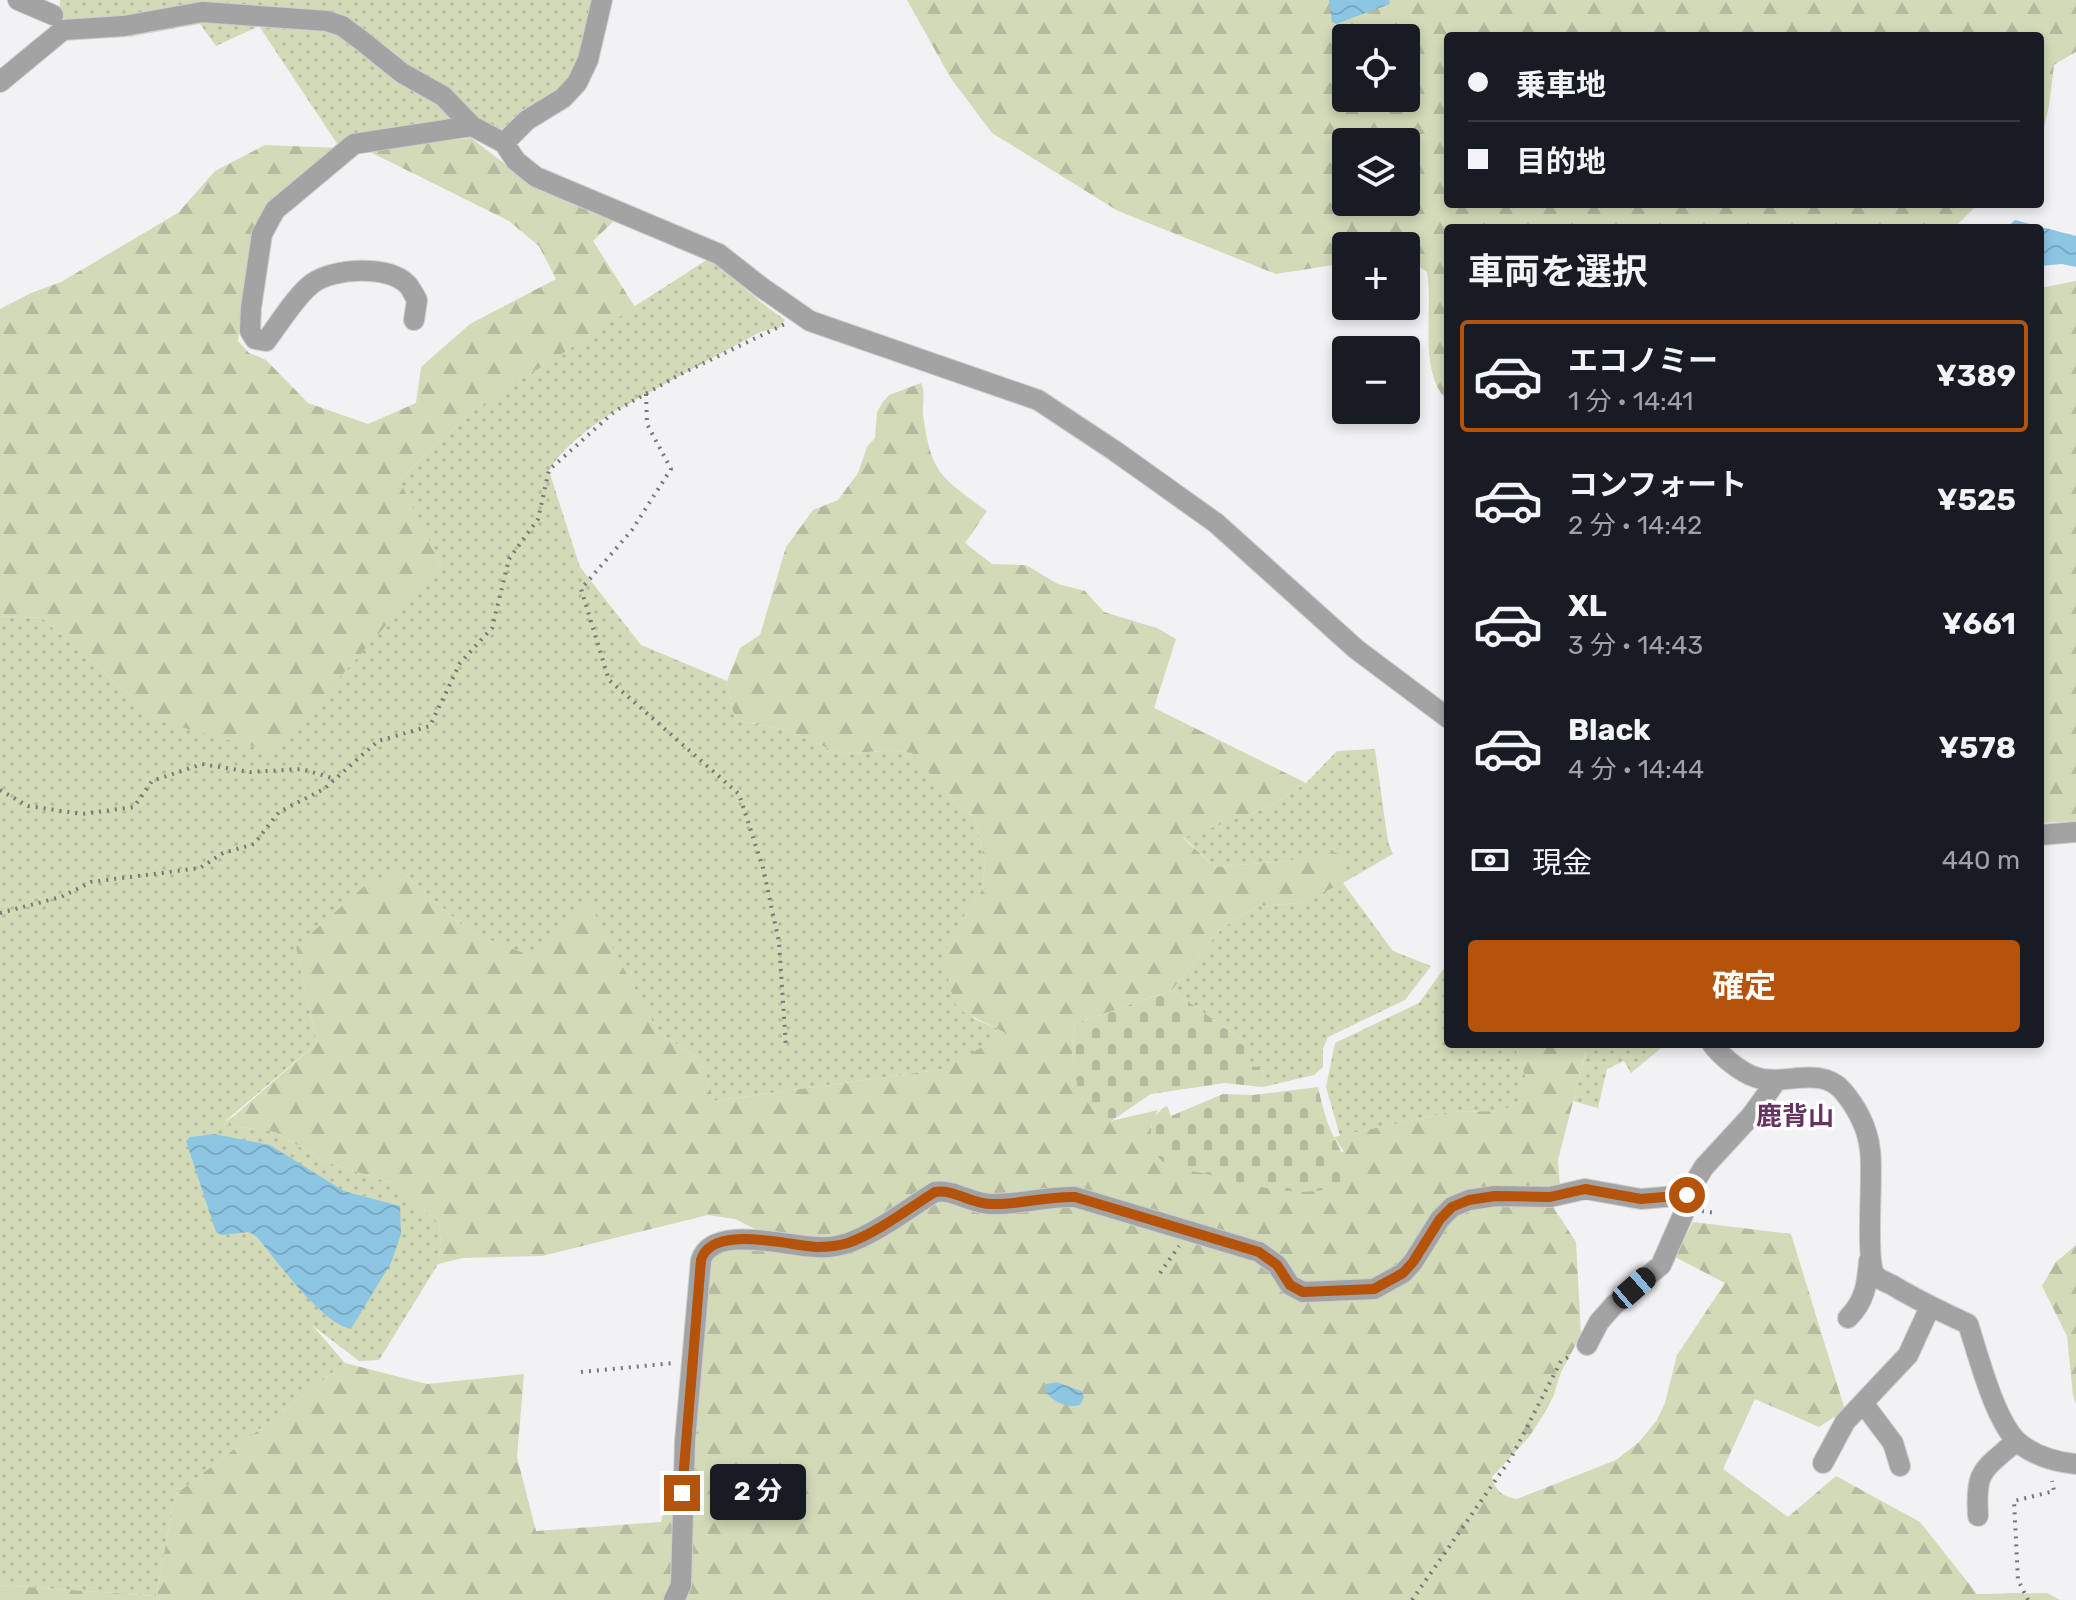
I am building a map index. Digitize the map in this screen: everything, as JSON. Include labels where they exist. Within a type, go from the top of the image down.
[{"type":"street","points":[[18,0],[57,15],[124,26],[202,12],[327,21],[342,26],[402,73],[443,96],[472,126],[504,143],[516,161],[536,177],[719,254],[810,321],[1038,400],[1216,523],[1356,649],[1444,715]]},
{"type":"street","points":[[504,143],[527,120],[563,98],[577,83],[588,60],[602,0]]},
{"type":"street","points":[[0,82],[57,15]]},
{"type":"street","points":[[414,320],[417,300],[406,283],[388,273],[332,273],[311,283],[266,341],[255,339],[250,331],[251,308],[262,234],[275,210],[354,144],[472,126]]},
{"type":"street","points":[[2044,835],[2076,832]]},
{"type":"street","points":[[1716,1048],[1735,1065],[1755,1077],[1777,1080],[1823,1077],[1839,1086],[1856,1107],[1870,1147],[1872,1190],[1866,1290],[1860,1305],[1848,1318]]},
{"type":"street","points":[[1587,1345],[1599,1322],[1614,1305],[1661,1265],[1683,1215],[1687,1195],[1704,1167],[1751,1116],[1777,1080]]},
{"type":"street","points":[[674,1600],[681,1585],[683,1467],[701,1260],[707,1248],[717,1243],[756,1239],[806,1246],[834,1246],[859,1238],[935,1192],[946,1190],[989,1204],[1054,1196],[1075,1197],[1259,1252],[1277,1265],[1290,1285],[1311,1294],[1338,1289],[1374,1289],[1391,1282],[1413,1262],[1440,1219],[1452,1207],[1469,1200],[1495,1196],[1550,1197],[1585,1189],[1641,1199],[1687,1195]]},
{"type":"street","points":[[1869,1261],[1876,1276],[1930,1307],[1968,1324],[1992,1395],[2016,1441],[2036,1454],[2076,1464]]},
{"type":"street","points":[[1823,1463],[1845,1422],[1908,1355],[1930,1307]]},
{"type":"street","points":[[1863,1403],[1893,1443],[1900,1466]]},
{"type":"street","points":[[1978,1516],[1976,1489],[1979,1477],[2016,1441]]},
{"type":"path","points":[[0,913],[61,897],[91,882],[200,868],[223,853],[254,844],[279,812],[324,789],[378,741],[430,726],[460,663],[492,628],[509,559],[538,519],[549,470],[615,411],[801,315]]},
{"type":"path","points":[[646,394],[647,424],[671,469],[632,530],[581,589],[609,680],[739,794],[763,868],[779,942],[786,1047]]},
{"type":"path","points":[[0,790],[28,806],[82,814],[134,807],[152,781],[202,764],[250,772],[302,769],[335,779]]},
{"type":"path","points":[[1160,1273],[1190,1231]]},
{"type":"path","points":[[1412,1600],[1511,1458],[1561,1361],[1587,1345]]},
{"type":"path","points":[[581,1372],[692,1361]]},
{"type":"path","points":[[2028,1600],[2018,1580],[2014,1501],[2054,1491],[2050,1459]]},
{"type":"green space","points":[[60,0],[598,0],[575,77],[499,132],[481,125],[333,17],[63,24],[59,13]]},
{"type":"green space","points":[[907,0],[2076,0],[2076,52],[2054,65],[2044,128],[2044,32],[1444,32],[1444,208],[1974,208],[1958,224],[1444,224],[1444,397],[1438,389],[1430,358],[1429,288],[1427,272],[1420,267],[1420,232],[1332,232],[1332,265],[1276,274],[1118,211],[992,133],[950,77]]},
{"type":"green space","points":[[200,16],[331,27],[460,119],[340,148],[259,26],[216,46],[200,24],[128,37],[58,40]]},
{"type":"green space","points":[[471,138],[530,183],[616,219],[593,241],[635,307],[472,411],[399,480],[441,563],[274,752],[159,721],[42,618],[0,616],[0,309],[61,282],[178,213],[215,171],[265,145],[340,148],[254,235],[238,341],[249,353],[266,360],[308,403],[368,424],[416,403],[421,367],[470,324],[556,279],[539,246],[509,221],[364,149]]},
{"type":"green space","points":[[708,259],[785,320],[779,328],[762,331],[615,411],[570,445],[549,471],[580,567],[641,645],[727,681],[733,712],[740,721],[787,730],[841,754],[894,750],[913,753],[956,804],[975,817],[985,862],[982,890],[954,931],[973,1018],[1007,1033],[944,1069],[714,1101],[701,1059],[658,1032],[587,901],[536,959],[470,932],[402,872],[296,947],[317,1043],[222,1124],[275,1132],[326,1162],[395,1184],[439,1223],[441,1247],[438,1264],[379,1360],[359,1361],[312,1325],[345,1363],[175,1495],[156,1596],[0,1585],[0,616],[42,618],[159,721],[360,654],[441,563],[398,481],[472,411]],"holes":[[[320,1178],[344,1191],[400,1206],[257,1237],[249,1232]]]},
{"type":"green space","points":[[2076,281],[2076,821],[2044,823],[2044,287]]},
{"type":"green space","points":[[921,383],[926,434],[935,462],[949,481],[987,511],[965,543],[992,564],[1026,565],[1058,584],[1085,591],[1104,612],[1157,628],[1176,639],[1154,708],[1306,783],[1269,807],[1183,838],[1215,867],[1286,861],[1345,851],[1343,883],[1301,903],[1258,906],[1222,928],[1172,990],[1075,1024],[1072,1060],[1111,1121],[1158,1110],[1151,1126],[1151,1137],[1344,1152],[1334,1137],[1451,1112],[1503,1111],[1519,1101],[1526,1079],[1515,1048],[1584,1048],[1558,1160],[1560,1187],[1482,1191],[1412,1256],[1374,1283],[1305,1282],[1289,1270],[1130,1209],[988,1198],[946,1184],[859,1232],[834,1240],[765,1234],[735,1219],[708,1215],[542,1256],[463,1258],[438,1264],[441,1247],[439,1223],[395,1184],[326,1162],[275,1132],[221,1124],[317,1043],[296,947],[368,883],[402,872],[470,932],[536,958],[587,900],[658,1032],[701,1059],[714,1101],[944,1069],[1006,1033],[959,1010],[954,1002],[943,957],[954,931],[982,890],[985,862],[975,817],[956,804],[912,753],[894,750],[841,754],[787,730],[740,721],[733,712],[727,681],[740,648],[760,635],[786,547],[813,510],[838,500],[858,473],[867,447],[875,438],[877,412],[889,395]]},
{"type":"green space","points":[[1375,749],[1388,842],[1393,854],[1343,883],[1393,951],[1431,966],[1405,1000],[1328,1037],[1323,1049],[1323,1067],[1314,1075],[1263,1087],[1262,1068],[1246,1066],[1246,1043],[1172,990],[1222,928],[1258,906],[1301,903],[1345,852],[1215,867],[1183,837],[1269,807],[1306,783],[1337,751]]},
{"type":"green space","points":[[1444,969],[1444,1048],[1515,1048],[1527,1079],[1519,1101],[1503,1111],[1451,1112],[1340,1136],[1326,1087],[1335,1043],[1419,1003]]},
{"type":"green space","points":[[1172,990],[1246,1043],[1246,1066],[1262,1067],[1263,1087],[1225,1083],[1151,1094],[1111,1121],[1080,1097],[1072,1060],[1075,1024]]},
{"type":"green space","points":[[1584,1048],[1661,1048],[1631,1073],[1624,1061],[1607,1069],[1598,1108],[1573,1101],[1586,1052]]},
{"type":"green space","points":[[1318,1087],[1324,1113],[1350,1173],[1338,1184],[1322,1190],[1303,1192],[1261,1187],[1174,1167],[1158,1157],[1151,1141],[1155,1117],[1167,1106],[1171,1116],[1223,1094],[1253,1095]]},
{"type":"green space","points":[[936,1197],[1055,1201],[1260,1257],[1296,1294],[1375,1294],[1462,1208],[1550,1202],[1576,1242],[1581,1335],[1542,1417],[1529,1437],[1492,1477],[1500,1492],[1517,1499],[1616,1460],[1639,1442],[1657,1420],[1665,1403],[1677,1355],[1725,1283],[1675,1257],[1693,1222],[1791,1234],[1845,1410],[1819,1427],[1755,1399],[1723,1469],[1788,1517],[1836,1476],[1920,1522],[1977,1594],[2047,1593],[2060,1600],[681,1600],[692,1570],[688,1498],[706,1265],[718,1248],[807,1251]]},
{"type":"green space","points":[[2076,1245],[2076,1404],[2067,1336],[2042,1286],[2056,1262]]},
{"type":"green space","points":[[345,1363],[427,1384],[524,1374],[517,1457],[536,1531],[661,1522],[676,1461],[679,1534],[669,1600],[0,1600],[0,1585],[156,1596],[175,1495]]},
{"type":"water","points":[[1329,0],[1389,0],[1390,4],[1336,24],[1332,22]]},
{"type":"water","points":[[2044,228],[2076,236],[2076,267],[2062,264],[2044,266]]},
{"type":"water","points":[[214,1134],[270,1145],[344,1191],[400,1206],[401,1234],[391,1263],[351,1329],[339,1325],[314,1304],[257,1237],[249,1232],[222,1235],[216,1232],[186,1141],[190,1137]]},
{"type":"water","points":[[1057,1382],[1081,1391],[1084,1397],[1080,1405],[1065,1405],[1051,1398],[1045,1390],[1046,1384]]},
{"type":"district","name":"鹿背山","points":[[1795,1116]]},
{"type":"route","points":[[682,1493],[701,1260],[707,1248],[717,1243],[756,1239],[820,1247],[848,1243],[935,1192],[946,1190],[989,1204],[1054,1196],[1075,1197],[1247,1247],[1277,1265],[1290,1285],[1311,1294],[1338,1289],[1374,1289],[1391,1282],[1413,1262],[1440,1219],[1452,1207],[1469,1200],[1495,1196],[1527,1199],[1550,1197],[1585,1189],[1641,1199],[1687,1195]]}]
